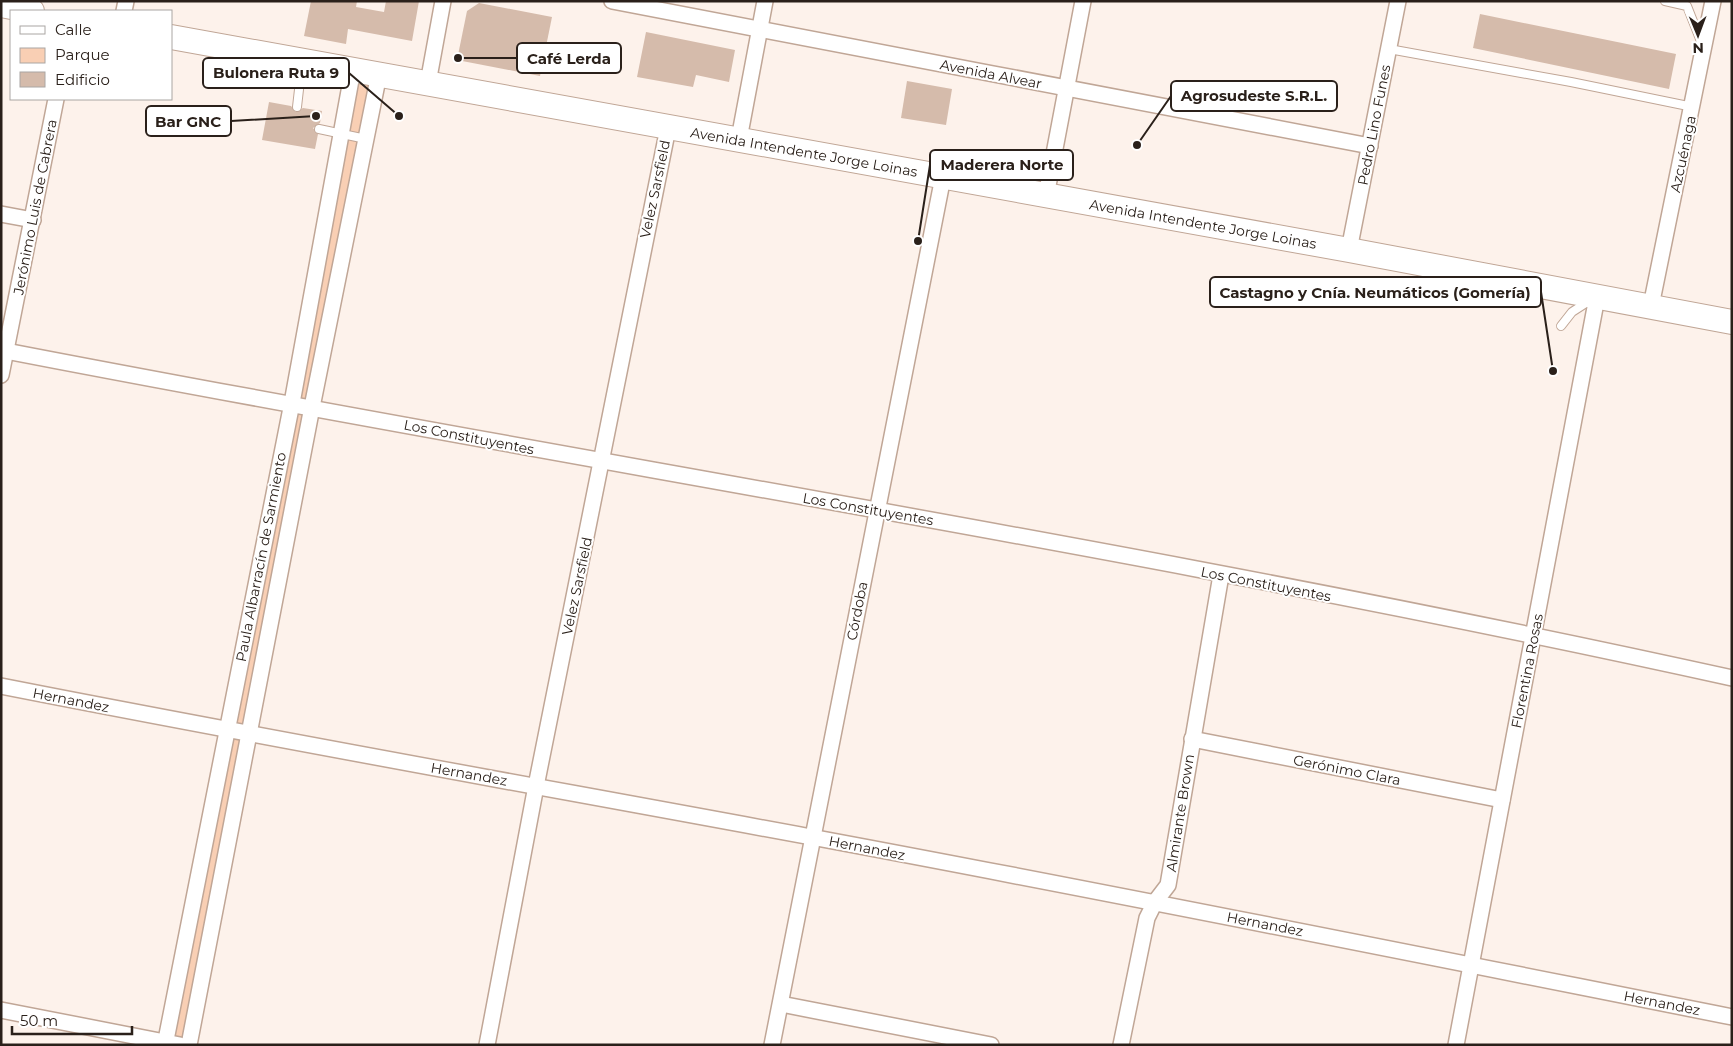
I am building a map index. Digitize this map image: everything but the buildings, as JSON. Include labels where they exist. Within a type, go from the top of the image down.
[{"type":"main road","points":[[1,5],[27,10]]},
{"type":"main road","name":"Avenida Intendente Jorge Loinas","points":[[172,37],[1426,264],[1732,322]]},
{"type":"street","points":[[428,83],[443,1]]},
{"type":"street","name":"Avenida Alvear","points":[[612,1],[1370,146]]},
{"type":"street","points":[[739,139],[765,1]]},
{"type":"street","points":[[1046,196],[1083,1]]},
{"type":"street","name":"Azcuénaga","points":[[1651,306],[1693,107],[1713,1]]},
{"type":"street","name":"Pedro Lino Funes","points":[[1349,250],[1400,3]]},
{"type":"street","name":"Paula Albarracín de Sarmiento","points":[[171,1044],[226,730],[292,404],[353,69]]},
{"type":"street","name":"Paula Albarracín de Sarmiento","points":[[189,1045],[312,407],[379,74]]},
{"type":"street","name":"Jerónimo Luis de Cabrera","points":[[1,375],[4,351],[33,220],[56,100]]},
{"type":"street","name":"Velez Sarsfield","points":[[487,1045],[536,786],[602,462],[630,308],[668,128]]},
{"type":"street","name":"Córdoba","points":[[772,1045],[942,177]]},
{"type":"street","points":[[1,214],[33,220]]},
{"type":"street","name":"Florentina Rosas","points":[[1456,1045],[1597,297]]},
{"type":"street","name":"Los Constituyentes","points":[[4,351],[602,462],[877,510],[1534,634],[1732,678]]},
{"type":"street","name":"Almirante Brown","points":[[1121,1045],[1147,918],[1155,902],[1168,885],[1222,575]]},
{"type":"street","name":"Hernandez","points":[[1,686],[226,730],[1155,902],[1732,1017]]},
{"type":"street","name":"Gerónimo Clara","points":[[1192,739],[1502,800]]},
{"type":"street","points":[[781,1004],[991,1045]]},
{"type":"street","points":[[1,1010],[171,1044]]},
{"type":"lane","points":[[1665,1],[1687,6],[1704,48]]},
{"type":"lane","points":[[1389,49],[1693,107]]},
{"type":"lane","points":[[297,107],[302,61]]},
{"type":"lane","points":[[319,129],[366,139]]},
{"type":"lane","points":[[1426,264],[1440,303]]},
{"type":"lane","points":[[1561,326],[1572,312],[1597,297]]},
{"type":"green space","points":[[353,69],[379,74],[189,1045],[165,1045]]},
{"type":"place","name":"Café Lerda","points":[[458,58]]},
{"type":"place","name":"Bar GNC","points":[[316,116]]},
{"type":"place","name":"Bulonera Ruta 9","points":[[399,116]]},
{"type":"place","name":"Agrosudeste S.R.L.","points":[[1137,145]]},
{"type":"place","name":"Maderera Norte","points":[[918,241]]},
{"type":"place","name":"Castagno y Cnía. Neumáticos (Gomería)","points":[[1553,371]]}]
